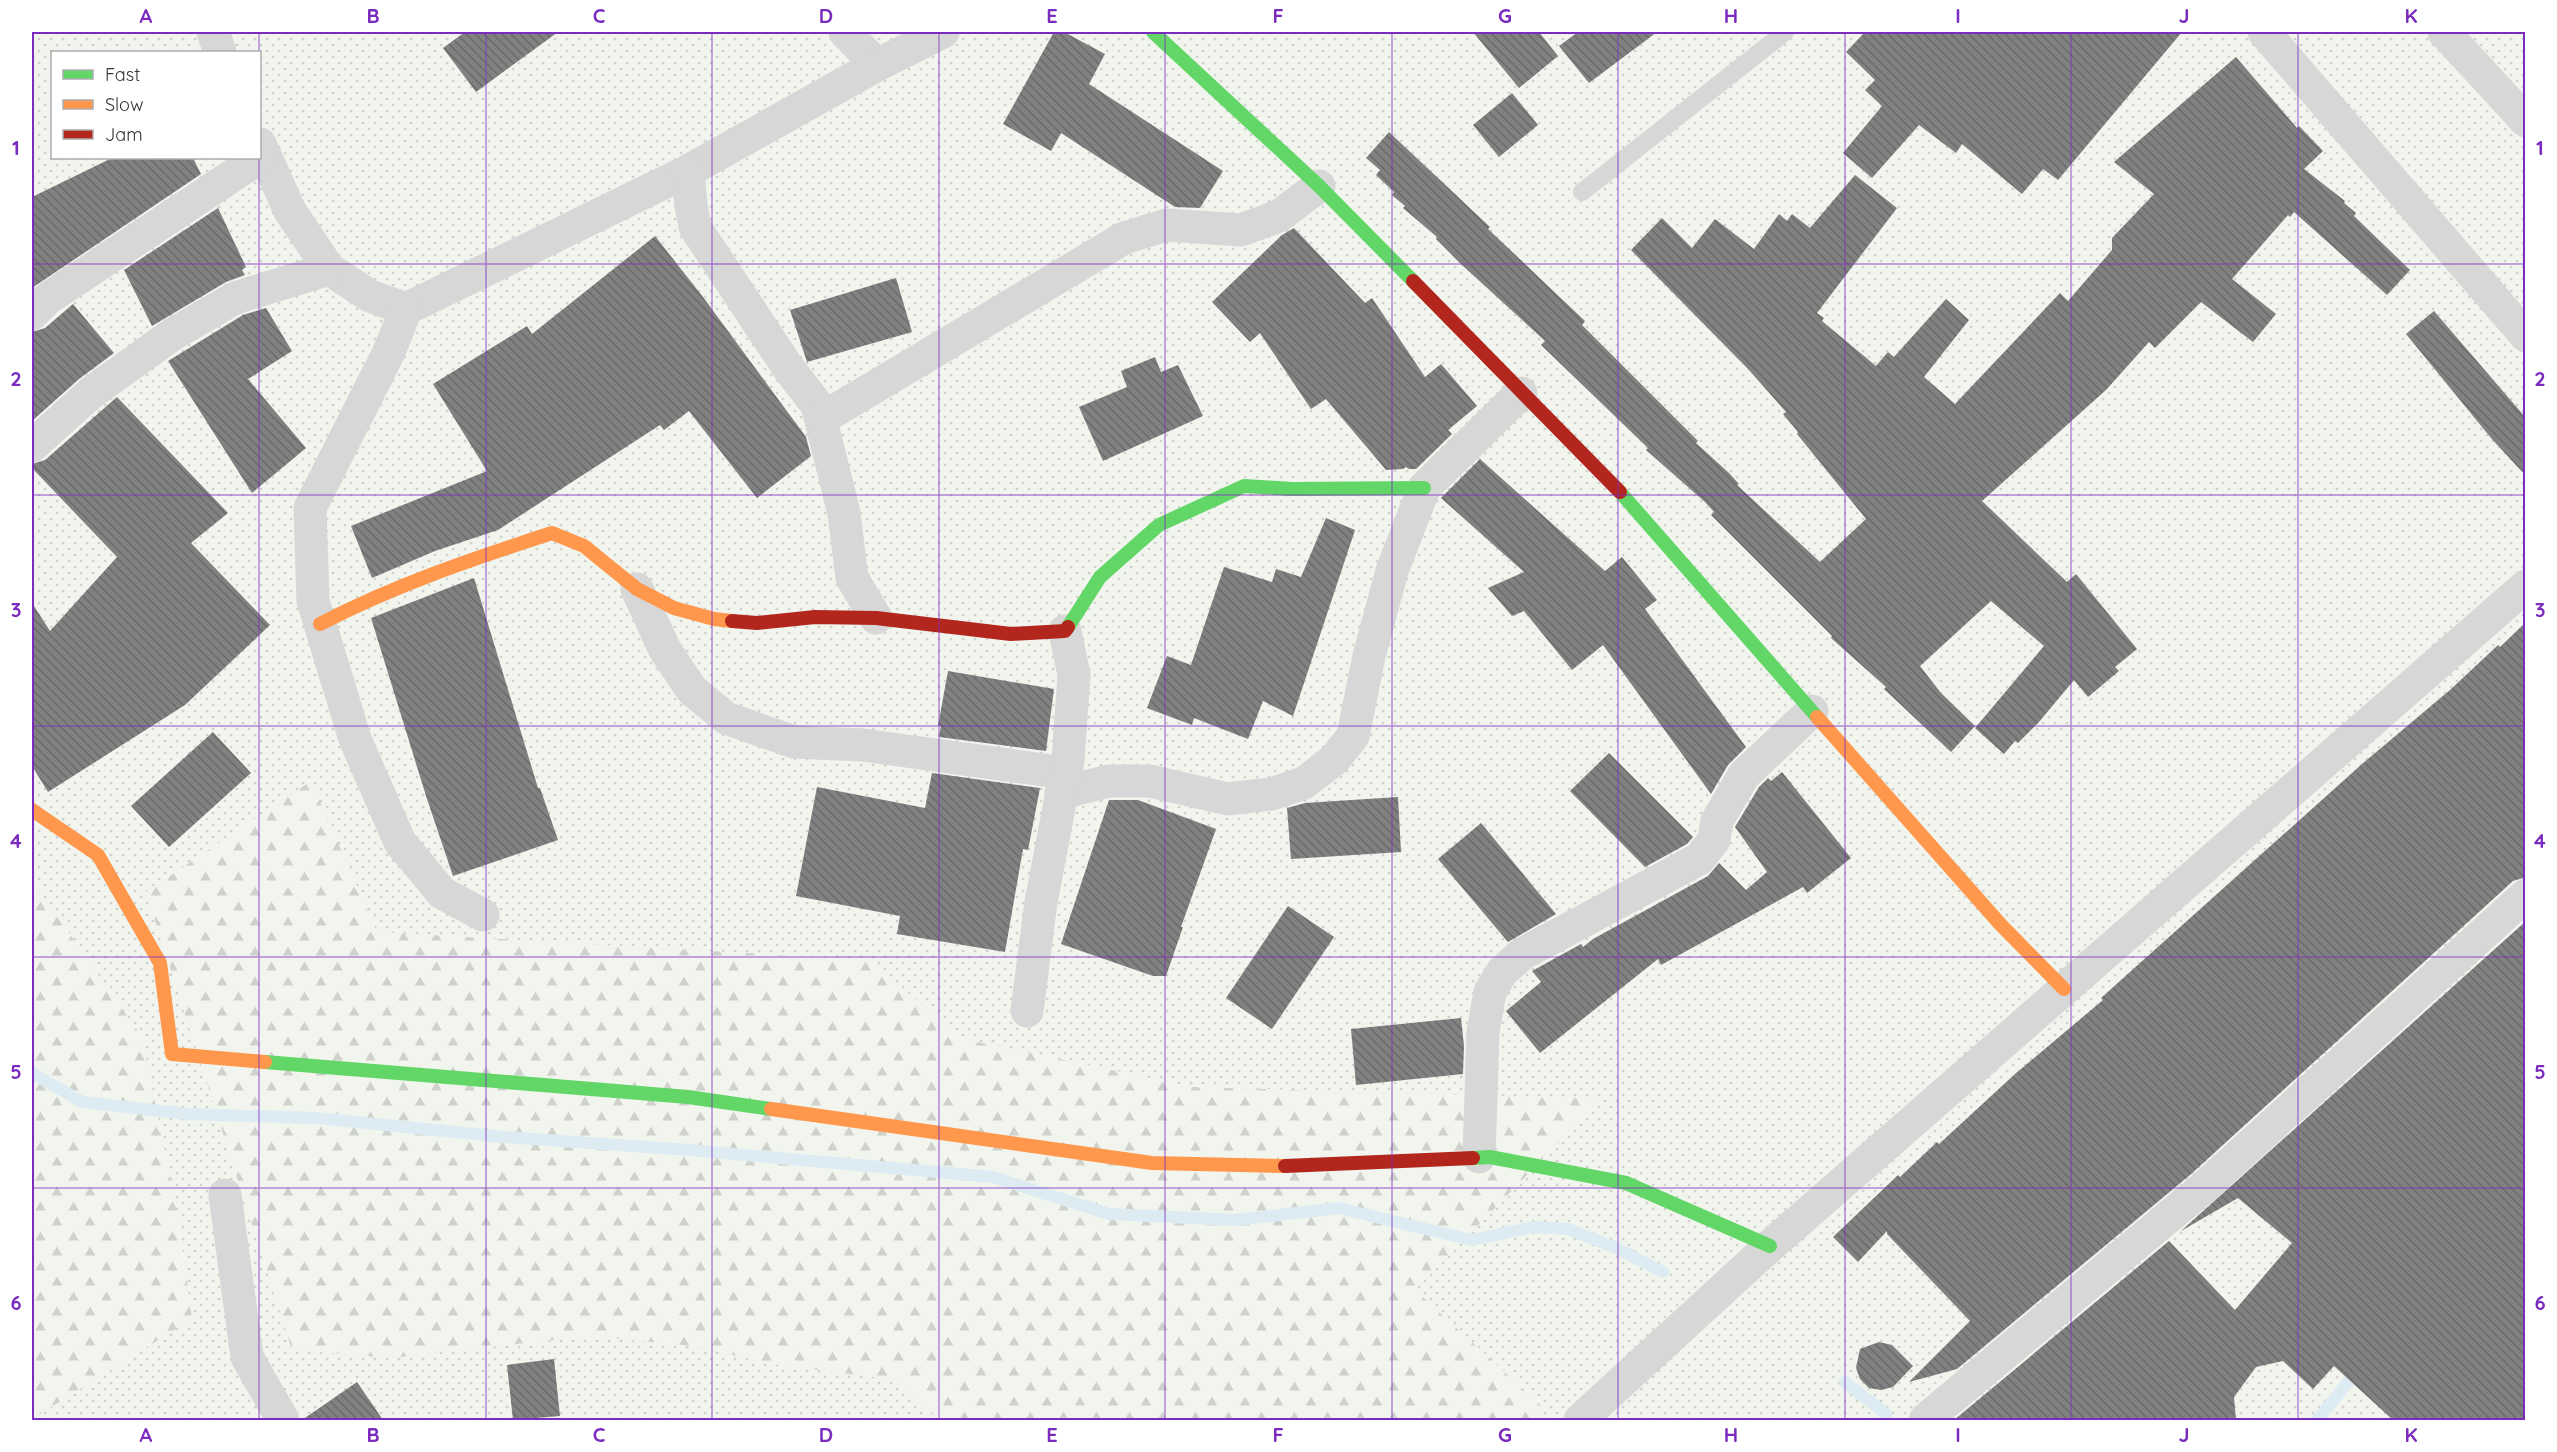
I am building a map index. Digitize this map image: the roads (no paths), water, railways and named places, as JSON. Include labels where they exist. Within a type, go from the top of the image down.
[{"type":"street","points":[[213,32],[220,51]]},
{"type":"street","points":[[845,32],[877,65]]},
{"type":"street","points":[[483,915],[442,893],[400,842],[355,739],[313,601],[310,508],[389,352],[406,309],[688,171],[877,65],[943,32]]},
{"type":"street","points":[[1154,32],[1319,186],[1634,506],[2001,925],[2064,989]]},
{"type":"street","points":[[2264,32],[2526,336]]},
{"type":"street","points":[[2444,32],[2526,121]]},
{"type":"street","points":[[261,155],[290,211],[329,269],[370,296],[406,309]]},
{"type":"street","points":[[32,314],[46,299],[251,159]]},
{"type":"street","points":[[688,171],[690,205],[695,227],[789,369],[818,405],[844,513],[852,578],[876,618]]},
{"type":"street","points":[[820,418],[1124,238],[1167,225],[1241,230],[1279,216],[1319,186]]},
{"type":"street","points":[[32,446],[91,393],[180,330],[235,298],[329,269]]},
{"type":"street","points":[[637,589],[665,650],[692,690],[726,718],[794,742],[863,746],[1063,783],[1150,781],[1228,799],[1260,795],[1304,783],[1334,760],[1353,736],[1370,656],[1392,571],[1424,488],[1521,393]]},
{"type":"street","points":[[1027,1011],[1041,902],[1063,783],[1074,675],[1065,632],[1100,577],[1159,525],[1244,486],[1292,489],[1424,488]]},
{"type":"street","points":[[320,624],[362,602],[441,569],[552,533],[584,546],[637,589],[674,608],[714,620],[757,623],[815,617],[876,618],[1011,634],[1065,632]]},
{"type":"street","points":[[1580,1420],[1770,1246],[2526,586]]},
{"type":"street","points":[[1479,1157],[1484,1032],[1490,992],[1502,972],[1522,954],[1699,859],[1714,840],[1717,821],[1744,775],[1812,711]]},
{"type":"street","points":[[32,810],[98,855],[160,963],[172,1054],[688,1097],[1152,1163],[1295,1166],[1490,1157],[1626,1184],[1770,1246]]},
{"type":"street","points":[[1925,1420],[2202,1189],[2526,895]]},
{"type":"street","points":[[225,1195],[247,1357],[283,1420]]},
{"type":"lane","points":[[1582,192],[1785,32]]},
{"type":"waterway","points":[[32,1073],[82,1102],[187,1114],[316,1118],[504,1137],[689,1150],[993,1177],[1109,1214],[1235,1220],[1338,1208],[1472,1240],[1534,1227],[1568,1229],[1614,1247],[1663,1272]]},
{"type":"waterway","points":[[2317,1420],[2359,1369]]},
{"type":"waterway","points":[[1845,1382],[1886,1414]]}]
